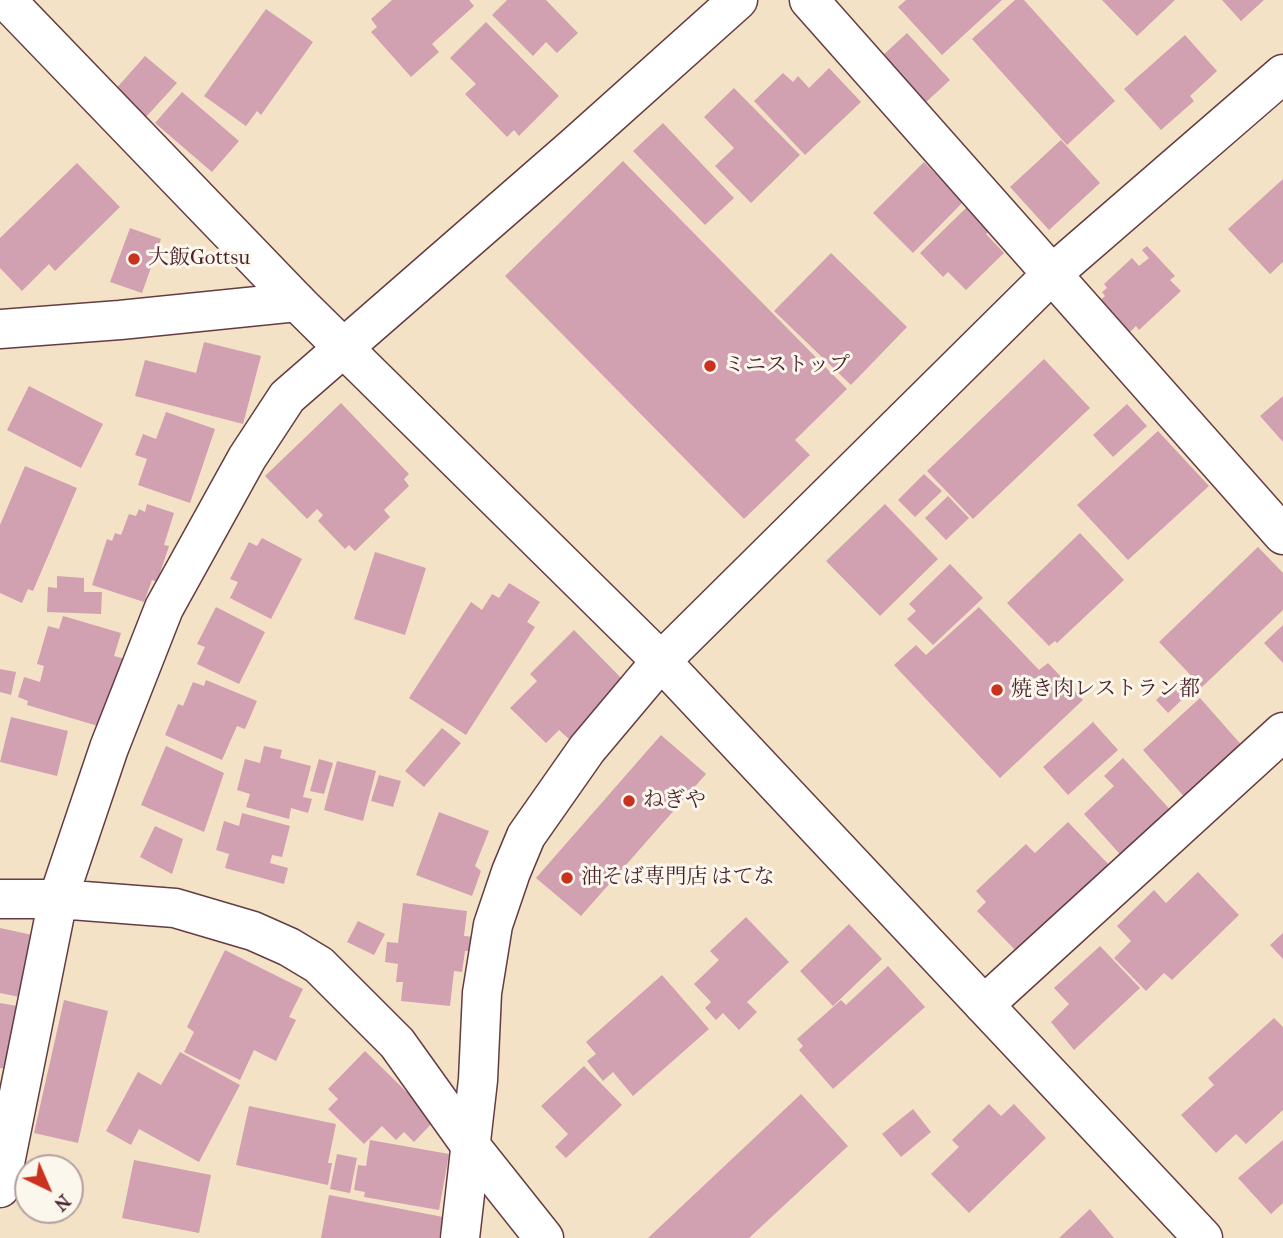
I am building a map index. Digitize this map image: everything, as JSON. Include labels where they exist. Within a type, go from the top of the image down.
[{"type":"street","points":[[6,0],[297,302],[661,661],[1203,1238]]},
{"type":"street","points":[[0,1188],[58,899],[109,748],[164,608],[247,458],[287,397],[738,0]]},
{"type":"street","points":[[809,0],[1283,535]]},
{"type":"street","points":[[460,1238],[478,1080],[482,993],[493,925],[526,836],[587,749],[661,661],[1052,274],[1283,74]]},
{"type":"street","points":[[0,328],[120,320],[297,302]]},
{"type":"street","points":[[984,1005],[1283,732]]},
{"type":"street","points":[[0,899],[58,899],[175,908],[253,930],[319,965],[397,1043],[470,1145],[544,1238]]},
{"type":"building","points":[[392,0],[469,0],[474,6],[432,44],[439,52],[411,77],[371,32],[377,27],[371,19]]},
{"type":"building","points":[[507,0],[546,0],[578,33],[557,53],[546,42],[533,56],[492,15]]},
{"type":"building","points":[[906,0],[1002,0],[942,55],[898,7]]},
{"type":"building","points":[[1015,0],[1024,0],[1115,101],[1067,145],[972,39]]},
{"type":"building","points":[[1102,0],[1175,0],[1137,36]]},
{"type":"building","points":[[1222,0],[1264,0],[1241,21]]},
{"type":"building","points":[[266,9],[313,42],[261,115],[257,111],[246,126],[204,96]]},
{"type":"building","points":[[486,22],[559,96],[519,136],[514,130],[507,137],[465,94],[476,84],[450,58]]},
{"type":"building","points":[[907,33],[950,80],[924,104],[881,57]]},
{"type":"building","points":[[1185,35],[1217,71],[1190,96],[1194,101],[1161,130],[1124,89]]},
{"type":"building","points":[[145,56],[177,83],[145,118],[114,91]]},
{"type":"building","points":[[829,68],[861,102],[805,155],[754,101],[783,73],[793,82],[798,76],[809,88]]},
{"type":"building","points":[[734,88],[800,155],[751,203],[715,166],[734,148],[704,117]]},
{"type":"building","points":[[182,92],[239,141],[212,172],[155,123]]},
{"type":"building","points":[[663,123],[734,198],[705,225],[633,151]]},
{"type":"building","points":[[1061,140],[1100,183],[1049,230],[1010,187]]},
{"type":"building","points":[[623,161],[847,389],[795,440],[810,455],[744,519],[505,276]]},
{"type":"building","points":[[924,162],[963,202],[913,253],[873,213]]},
{"type":"building","points":[[77,163],[120,207],[55,271],[49,264],[22,291],[0,268],[0,238]]},
{"type":"building","points":[[1283,179],[1283,262],[1270,274],[1228,229]]},
{"type":"building","points":[[969,205],[992,228],[986,234],[1004,253],[966,290],[948,272],[943,277],[920,253]]},
{"type":"building","points":[[130,228],[161,239],[142,293],[110,282]]},
{"type":"building","points":[[1147,246],[1175,276],[1170,280],[1181,291],[1139,330],[1136,326],[1127,335],[1097,303],[1105,296],[1102,292],[1107,288],[1104,284],[1132,258],[1139,266],[1149,258],[1142,250]]},
{"type":"building","points":[[831,253],[907,327],[851,385],[774,311]]},
{"type":"building","points":[[204,342],[261,356],[243,424],[135,396],[145,360],[196,373]]},
{"type":"building","points":[[1044,359],[1090,408],[973,519],[927,471]]},
{"type":"building","points":[[29,386],[103,424],[81,468],[7,430]]},
{"type":"building","points":[[1283,396],[1283,442],[1260,416]]},
{"type":"building","points":[[341,403],[409,474],[404,479],[409,486],[384,510],[390,517],[355,551],[349,545],[345,549],[318,521],[323,515],[317,509],[307,519],[265,476]]},
{"type":"building","points":[[1127,404],[1147,426],[1113,457],[1093,435]]},
{"type":"building","points":[[166,412],[215,429],[190,503],[138,485],[147,459],[135,455],[143,434],[156,439]]},
{"type":"building","points":[[1158,431],[1209,486],[1128,560],[1077,505]]},
{"type":"building","points":[[25,466],[77,488],[33,591],[28,589],[22,603],[0,593],[0,525]]},
{"type":"building","points":[[924,474],[942,491],[915,517],[898,500]]},
{"type":"building","points":[[948,496],[969,518],[946,540],[925,518]]},
{"type":"building","points":[[147,504],[174,513],[164,545],[169,546],[157,582],[152,580],[144,602],[92,585],[107,539],[112,541],[115,533],[121,535],[129,514],[136,516],[139,509],[145,512]]},
{"type":"building","points":[[885,504],[938,559],[880,616],[826,561]]},
{"type":"building","points":[[1080,533],[1124,580],[1057,643],[1055,641],[1049,646],[1007,603]]},
{"type":"building","points":[[262,538],[302,559],[271,619],[230,598],[238,582],[230,579],[249,542],[257,546]]},
{"type":"building","points":[[1258,547],[1283,573],[1283,610],[1202,687],[1159,642]]},
{"type":"building","points":[[375,552],[426,568],[405,635],[354,619]]},
{"type":"building","points":[[950,564],[983,598],[933,645],[907,619],[916,611],[909,604]]},
{"type":"building","points":[[57,576],[84,578],[84,592],[102,592],[101,614],[47,612],[48,587],[57,588]]},
{"type":"building","points":[[509,583],[540,602],[527,622],[535,627],[466,735],[409,698],[471,602],[482,610],[492,594],[499,598]]},
{"type":"building","points":[[216,607],[265,632],[239,684],[197,664],[205,647],[197,644]]},
{"type":"building","points":[[979,607],[1039,670],[1048,663],[1083,700],[1000,778],[894,665],[916,645],[926,655]]},
{"type":"building","points":[[63,616],[121,633],[114,656],[129,660],[98,726],[27,705],[28,701],[18,697],[24,677],[40,682],[44,666],[37,664],[48,626],[59,629]]},
{"type":"building","points":[[1283,625],[1283,663],[1264,643]]},
{"type":"building","points":[[574,630],[627,684],[570,740],[559,730],[546,743],[510,708],[537,681],[530,674]]},
{"type":"building","points":[[0,669],[16,672],[11,695],[0,692]]},
{"type":"building","points":[[1179,679],[1191,691],[1168,713],[1156,700]]},
{"type":"building","points":[[206,680],[257,701],[245,729],[237,726],[222,760],[165,735],[178,704],[183,706],[193,682],[204,686]]},
{"type":"building","points":[[1200,698],[1245,749],[1188,801],[1143,750]]},
{"type":"building","points":[[11,717],[68,731],[57,776],[0,762]]},
{"type":"building","points":[[1093,722],[1118,750],[1068,795],[1043,767]]},
{"type":"building","points":[[442,728],[461,743],[424,787],[405,771]]},
{"type":"building","points":[[661,735],[706,774],[581,916],[536,878]]},
{"type":"building","points":[[166,746],[224,773],[204,832],[141,805]]},
{"type":"building","points":[[264,746],[282,750],[280,758],[311,766],[303,797],[312,799],[308,813],[291,808],[289,819],[246,807],[250,794],[237,790],[245,759],[260,763]]},
{"type":"building","points":[[1123,758],[1175,815],[1126,861],[1084,814],[1114,786],[1104,776]]},
{"type":"building","points":[[319,759],[333,763],[324,794],[310,791]]},
{"type":"building","points":[[337,761],[376,771],[363,821],[324,810]]},
{"type":"building","points":[[379,775],[401,781],[393,807],[371,801]]},
{"type":"building","points":[[439,812],[489,831],[475,866],[481,871],[472,896],[416,875]]},
{"type":"building","points":[[242,813],[290,826],[282,857],[272,855],[270,863],[288,868],[284,884],[225,868],[229,854],[216,850],[224,821],[239,826]]},
{"type":"building","points":[[1068,822],[1112,868],[1021,956],[977,911],[986,902],[976,891],[1026,844],[1035,853]]},
{"type":"building","points":[[155,826],[183,839],[172,874],[140,857]]},
{"type":"building","points":[[1198,872],[1239,915],[1172,980],[1164,973],[1146,991],[1114,958],[1131,941],[1117,926],[1154,890],[1166,903]]},
{"type":"building","points":[[403,903],[467,911],[464,936],[475,937],[474,951],[465,951],[462,972],[454,971],[450,1006],[401,1001],[403,982],[396,982],[398,964],[385,962],[387,942],[398,943]]},
{"type":"building","points":[[746,917],[789,962],[747,1002],[757,1012],[739,1030],[723,1013],[716,1020],[705,1008],[711,1002],[694,984],[719,960],[710,951]]},
{"type":"building","points":[[358,921],[385,934],[374,955],[347,942]]},
{"type":"building","points":[[849,924],[882,959],[833,1006],[800,971]]},
{"type":"building","points":[[0,928],[37,936],[25,998],[0,993]]},
{"type":"building","points":[[1283,933],[1283,959],[1270,945]]},
{"type":"building","points":[[1100,946],[1140,988],[1074,1050],[1051,1022],[1069,1004],[1054,988]]},
{"type":"building","points":[[225,950],[303,989],[289,1017],[296,1020],[276,1061],[254,1050],[240,1080],[184,1052],[194,1032],[187,1027]]},
{"type":"building","points":[[888,966],[925,1007],[833,1089],[799,1050],[803,1046],[797,1039],[841,1000],[846,1005]]},
{"type":"building","points":[[662,975],[709,1029],[633,1096],[613,1072],[603,1081],[587,1061],[596,1054],[586,1042]]},
{"type":"building","points":[[64,1000],[108,1011],[78,1143],[34,1133]]},
{"type":"building","points":[[0,1003],[23,1007],[11,1070],[0,1068]]},
{"type":"building","points":[[1274,1018],[1283,1027],[1283,1110],[1246,1144],[1236,1134],[1216,1153],[1181,1115],[1214,1085],[1208,1078]]},
{"type":"building","points":[[365,1051],[435,1120],[414,1142],[404,1132],[396,1140],[382,1126],[364,1144],[328,1109],[338,1099],[328,1089]]},
{"type":"building","points":[[180,1052],[240,1085],[199,1162],[139,1129],[131,1145],[106,1131],[138,1072],[161,1085]]},
{"type":"building","points":[[584,1066],[622,1105],[566,1158],[555,1147],[568,1134],[541,1106]]},
{"type":"building","points":[[801,1094],[848,1146],[749,1238],[648,1238]]},
{"type":"building","points":[[989,1104],[1001,1116],[1014,1104],[1046,1138],[969,1213],[931,1174],[959,1147],[952,1140]]},
{"type":"building","points":[[249,1106],[336,1124],[328,1163],[332,1163],[328,1185],[236,1165]]},
{"type":"building","points":[[913,1109],[931,1132],[901,1157],[882,1134]]},
{"type":"building","points":[[370,1140],[449,1154],[439,1210],[364,1197],[365,1192],[354,1190],[358,1165],[366,1166]]},
{"type":"building","points":[[1283,1140],[1283,1203],[1271,1214],[1238,1178]]},
{"type":"building","points":[[337,1154],[357,1158],[350,1193],[330,1189]]},
{"type":"building","points":[[134,1160],[211,1175],[199,1233],[122,1218]]},
{"type":"building","points":[[329,1195],[443,1217],[439,1238],[321,1238]]},
{"type":"building","points":[[1090,1209],[1114,1238],[1059,1238]]},
{"type":"place","name":"大飯Gottsu","points":[[134,259]]},
{"type":"place","name":"ミニストップ","points":[[710,366]]},
{"type":"place","name":"焼き肉レストラン都","points":[[997,690]]},
{"type":"place","name":"ねぎや","points":[[629,801]]},
{"type":"place","name":"油そば専門店 はてな","points":[[567,878]]}]
